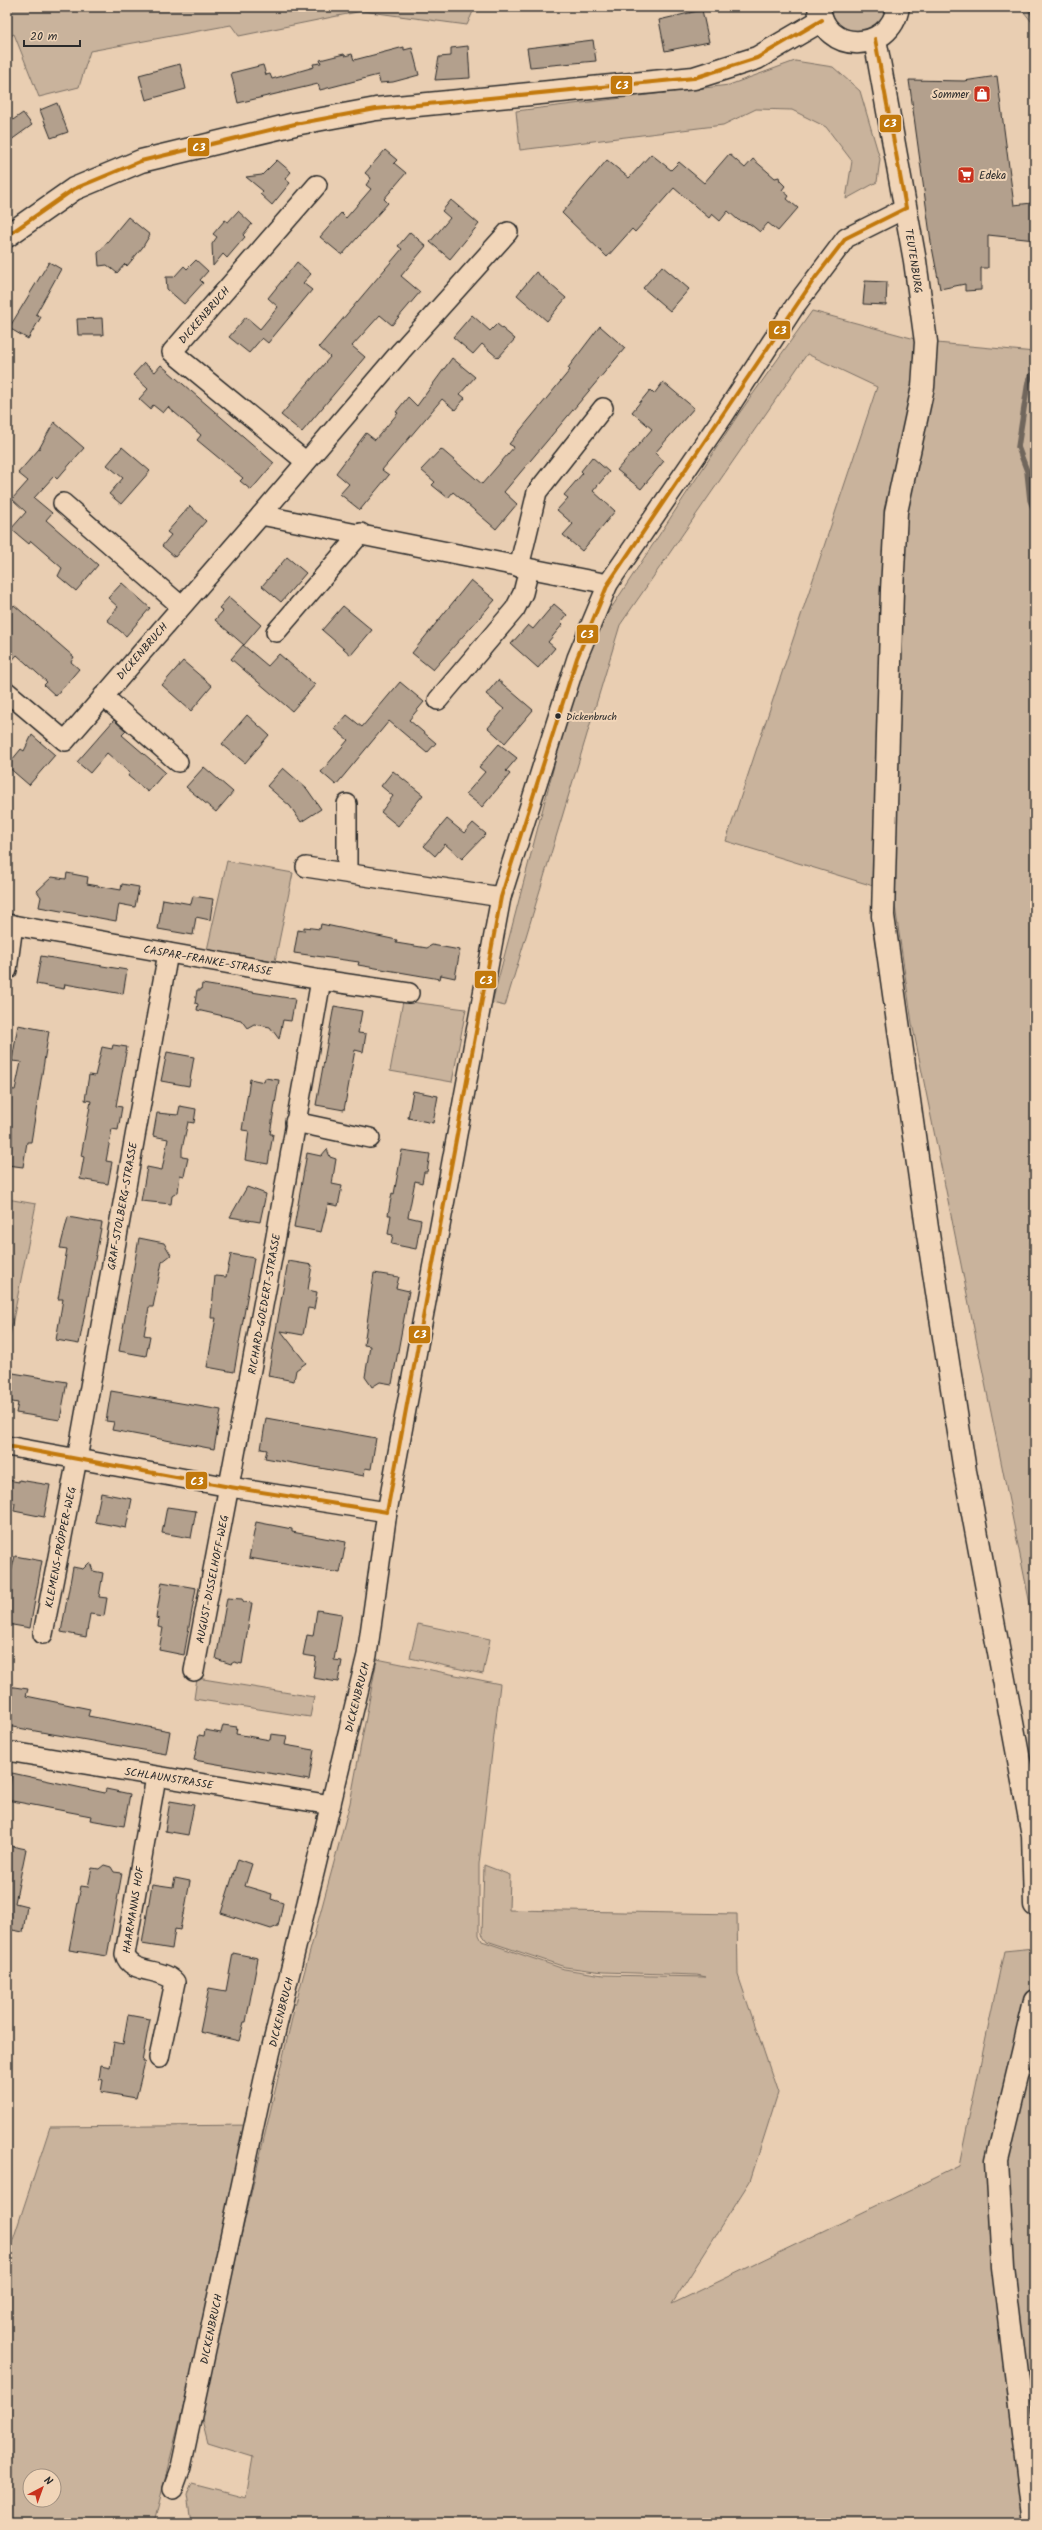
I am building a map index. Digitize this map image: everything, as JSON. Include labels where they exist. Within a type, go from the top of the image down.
[{"type":"main road","points":[[7,236],[74,189],[141,161],[295,124],[376,109],[694,78],[757,58],[820,14],[835,36],[844,40],[864,43],[875,39],[889,28],[898,7]]},
{"type":"main road","name":"TEUTENBURG","points":[[875,39],[906,208],[926,342],[923,387],[896,512],[892,590],[883,916],[927,1228],[964,1463],[1033,1834],[1035,1905]]},
{"type":"main road","points":[[1034,2523],[1003,2267],[997,2161],[1035,2001]]},
{"type":"street","name":"DICKENBRUCH","points":[[305,461],[172,352],[317,185]]},
{"type":"street","name":"DICKENBRUCH","points":[[173,2489],[184,2453],[264,2079],[367,1655],[387,1512],[501,897],[572,673],[608,584],[724,415],[795,306],[846,238],[906,208]]},
{"type":"street","name":"DICKENBRUCH","points":[[7,692],[65,741],[261,515],[305,461],[508,232]]},
{"type":"street","points":[[438,700],[515,608],[523,593],[524,568],[537,492],[603,408]]},
{"type":"street","points":[[63,504],[181,606]]},
{"type":"street","points":[[261,515],[361,533],[524,568],[608,584]]},
{"type":"street","points":[[276,632],[361,533]]},
{"type":"street","points":[[103,696],[178,762]]},
{"type":"street","points":[[347,804],[347,872]]},
{"type":"street","points":[[306,867],[347,872],[501,897]]},
{"type":"street","points":[[7,970],[10,924]]},
{"type":"street","name":"CASPAR-FRANKE-STRASSE","points":[[10,924],[321,980],[409,993]]},
{"type":"street","name":"GRAF-STOLBERG-STRASSE","points":[[77,1460],[168,953]]},
{"type":"street","name":"RICHARD-GOEDERT-STRASSE","points":[[230,1487],[321,980]]},
{"type":"street","points":[[295,1122],[370,1138]]},
{"type":"street","points":[[7,1446],[230,1487],[387,1512]]},
{"type":"street","name":"KLEMENS-PRÖPPER-WEG","points":[[43,1634],[77,1460]]},
{"type":"street","name":"AUGUST-DISSELHOFF-WEG","points":[[194,1671],[230,1487]]},
{"type":"street","name":"SCHLAUNSTRASSE","points":[[7,1751],[331,1805]]},
{"type":"street","name":"HAARMANNS HOF","points":[[156,1777],[125,1954],[127,1961],[134,1966],[170,1977],[175,1982],[159,2058]]},
{"type":"shaded area","points":[[7,7],[475,7],[467,25],[362,11],[239,36],[231,25],[90,51],[79,87],[39,97],[14,34],[7,38]]},
{"type":"shaded area","points":[[829,7],[888,7],[884,18],[880,23],[865,30],[857,31],[843,27],[837,22]]},
{"type":"shaded area","points":[[1020,7],[1035,7],[1035,26]]},
{"type":"shaded area","points":[[795,61],[833,67],[860,91],[880,159],[877,182],[846,199],[852,161],[826,127],[792,110],[756,109],[723,125],[520,150],[516,111],[729,85]]},
{"type":"shaded area","points":[[812,311],[926,342],[1035,352],[1035,1629],[912,1023],[893,892],[726,841],[877,387],[807,354],[620,625],[505,1006],[492,1003],[566,720],[584,667],[604,619],[738,415]]},
{"type":"shaded area","points":[[227,861],[293,873],[275,961],[207,950]]},
{"type":"shaded area","points":[[403,1001],[466,1009],[452,1082],[390,1071]]},
{"type":"shaded area","points":[[7,1199],[36,1204],[9,1340],[7,1339]]},
{"type":"shaded area","points":[[418,1624],[490,1639],[483,1674],[410,1658]]},
{"type":"shaded area","points":[[377,1659],[500,1684],[479,1864],[479,1935],[482,1941],[564,1969],[603,1975],[706,1977],[697,1975],[603,1972],[565,1967],[487,1941],[482,1934],[484,1865],[510,1875],[509,1910],[737,1914],[738,1975],[778,2093],[750,2181],[672,2304],[959,2166],[1004,1951],[1035,1948],[1035,2523],[191,2523],[187,2495],[192,2484],[246,2498],[253,2457],[208,2443],[200,2412],[293,2014],[350,1803]]},
{"type":"shaded area","points":[[197,1678],[314,1697],[310,1717],[194,1699]]},
{"type":"shaded area","points":[[254,2125],[154,2523],[7,2523],[7,2258],[50,2127]]},
{"type":"building","points":[[702,10],[709,42],[665,51],[659,20]]},
{"type":"building","points":[[593,40],[596,61],[530,67],[527,48]]},
{"type":"building","points":[[468,46],[470,78],[435,80],[439,57],[451,56],[451,48]]},
{"type":"building","points":[[404,47],[404,50],[412,48],[419,75],[393,82],[380,83],[378,75],[320,90],[318,84],[238,103],[231,73],[263,65],[266,75],[270,74],[272,79],[314,67],[313,64],[321,63],[320,60],[344,54],[345,56],[352,54],[354,60]]},
{"type":"building","points":[[180,64],[186,89],[146,100],[139,75]]},
{"type":"building","name":"Edeka","points":[[997,76],[1014,205],[1032,203],[1035,240],[988,235],[988,268],[981,268],[981,290],[965,291],[965,284],[940,289],[931,242],[909,80],[964,81]]},
{"type":"building","points":[[57,103],[68,132],[51,138],[40,110]]},
{"type":"building","points":[[23,113],[32,125],[7,143],[7,124]]},
{"type":"building","points":[[385,150],[397,160],[394,163],[406,173],[384,199],[388,203],[342,255],[320,237],[341,213],[346,218],[371,189],[366,185],[371,178],[365,173]]},
{"type":"building","points":[[651,154],[671,170],[679,162],[704,183],[729,154],[745,168],[753,159],[775,178],[779,177],[780,181],[785,186],[782,190],[789,196],[787,199],[798,208],[778,231],[768,223],[760,232],[750,224],[738,220],[728,211],[720,221],[712,214],[709,218],[674,188],[635,232],[632,229],[607,257],[562,213],[607,160],[629,178]]},
{"type":"building","points":[[277,160],[291,172],[285,179],[290,183],[272,205],[260,194],[263,191],[246,177],[262,175]]},
{"type":"building","points":[[451,200],[479,224],[450,259],[430,242],[450,218],[442,211]]},
{"type":"building","points":[[238,211],[252,224],[243,235],[245,237],[227,258],[223,254],[213,266],[212,244],[217,237],[213,234],[225,220],[228,222]]},
{"type":"building","points":[[128,217],[150,235],[142,248],[127,266],[125,264],[117,273],[107,265],[99,266],[98,253]]},
{"type":"building","points":[[410,232],[426,246],[401,276],[420,292],[392,325],[380,315],[352,346],[365,357],[302,432],[281,415],[330,357],[319,347],[402,249],[398,246]]},
{"type":"building","points":[[196,260],[208,271],[200,280],[203,283],[184,304],[167,289],[166,277],[174,277],[184,266],[187,269]]},
{"type":"building","points":[[49,262],[61,269],[36,314],[41,317],[28,339],[9,328]]},
{"type":"building","points":[[297,262],[311,274],[303,283],[312,290],[268,343],[262,338],[249,353],[229,337],[246,317],[260,329],[278,307],[268,298]]},
{"type":"building","points":[[662,266],[689,289],[670,311],[643,288]]},
{"type":"building","points":[[536,272],[566,298],[547,321],[517,295]]},
{"type":"building","points":[[865,281],[887,282],[886,305],[863,304]]},
{"type":"building","points":[[472,315],[490,331],[497,324],[515,339],[498,358],[482,344],[473,354],[453,337]]},
{"type":"building","points":[[102,318],[103,335],[78,335],[77,319]]},
{"type":"building","points":[[600,326],[625,348],[504,492],[517,504],[496,529],[453,492],[448,498],[432,485],[435,482],[421,470],[441,449],[482,484],[514,447],[509,444],[570,370],[568,368]]},
{"type":"building","points":[[452,358],[475,377],[460,394],[465,398],[455,410],[442,399],[382,470],[389,475],[360,510],[340,494],[349,484],[336,473],[366,433],[375,440],[398,413],[396,412],[408,397],[417,406]]},
{"type":"building","points":[[144,363],[155,372],[161,365],[274,463],[251,490],[240,481],[243,478],[197,440],[201,435],[168,407],[163,413],[153,405],[150,409],[139,399],[148,389],[133,375]]},
{"type":"building","points":[[663,382],[694,408],[655,453],[664,461],[641,489],[617,470],[652,429],[632,412],[650,390],[654,394]]},
{"type":"building","points":[[54,422],[84,448],[57,479],[54,476],[34,498],[52,513],[46,520],[98,565],[76,591],[58,576],[62,568],[31,541],[29,544],[11,529],[26,512],[12,499],[28,481],[18,473],[39,449]]},
{"type":"building","points":[[122,447],[150,471],[121,504],[109,494],[123,478],[107,465]]},
{"type":"building","points":[[592,457],[609,472],[593,491],[615,511],[582,551],[563,535],[573,524],[557,510],[568,498],[564,495],[583,473],[581,471]]},
{"type":"building","points":[[190,506],[206,521],[175,557],[162,546],[171,535],[167,532]]},
{"type":"building","points":[[287,557],[306,573],[281,602],[262,586]]},
{"type":"building","points":[[471,580],[495,600],[433,670],[412,653]]},
{"type":"building","points":[[122,583],[150,608],[126,636],[107,620],[118,607],[108,598]]},
{"type":"building","points":[[229,597],[261,625],[244,645],[215,620],[223,611],[219,608]]},
{"type":"building","points":[[554,604],[567,615],[561,622],[563,624],[548,642],[555,648],[538,668],[511,644],[528,625],[533,629]]},
{"type":"building","points":[[14,605],[74,657],[71,662],[79,669],[56,696],[44,685],[47,682],[17,655],[7,666],[7,614]]},
{"type":"building","points":[[343,606],[372,630],[351,655],[322,630]]},
{"type":"building","points":[[243,645],[268,666],[279,654],[315,685],[292,711],[231,659]]},
{"type":"building","points":[[183,661],[212,686],[191,711],[162,685]]},
{"type":"building","points":[[498,680],[533,710],[505,743],[488,728],[504,709],[486,694]]},
{"type":"building","points":[[400,682],[424,702],[409,720],[436,743],[427,753],[389,721],[336,785],[321,772],[348,740],[335,729],[347,715],[362,727]]},
{"type":"building","points":[[247,715],[269,735],[245,763],[222,744]]},
{"type":"building","points":[[114,720],[126,731],[122,735],[165,772],[148,792],[128,776],[130,773],[107,753],[90,773],[77,762]]},
{"type":"building","points":[[32,735],[55,755],[29,785],[7,766],[21,749],[24,751]]},
{"type":"building","points":[[499,744],[517,758],[506,771],[510,774],[482,807],[466,794],[485,772],[479,767]]},
{"type":"building","points":[[204,767],[233,792],[216,812],[186,787]]},
{"type":"building","points":[[283,768],[307,789],[321,809],[301,822],[290,806],[267,786]]},
{"type":"building","points":[[393,771],[423,795],[398,826],[381,812],[393,796],[381,786]]},
{"type":"building","points":[[447,819],[464,833],[473,823],[486,834],[462,859],[445,844],[435,856],[424,846]]},
{"type":"building","points":[[67,873],[88,877],[87,884],[121,890],[122,884],[139,887],[135,907],[119,904],[116,921],[39,907],[41,897],[37,891],[52,877],[66,879]]},
{"type":"building","points":[[193,896],[213,899],[210,920],[196,917],[193,935],[158,929],[163,899],[191,904]]},
{"type":"building","points":[[321,924],[397,940],[396,943],[427,948],[432,945],[460,950],[455,978],[441,975],[440,979],[358,965],[359,962],[294,953],[298,930],[304,931],[304,927],[320,929]]},
{"type":"building","points":[[41,956],[127,970],[123,994],[65,984],[64,989],[36,984]]},
{"type":"building","points":[[202,984],[295,999],[291,1021],[283,1020],[279,1039],[270,1027],[254,1024],[247,1028],[241,1020],[197,1010],[198,1004],[195,1003],[197,990],[201,990]]},
{"type":"building","points":[[334,1006],[362,1011],[358,1033],[366,1034],[363,1052],[355,1050],[344,1110],[316,1105]]},
{"type":"building","points":[[18,1025],[49,1031],[31,1142],[27,1142],[23,1167],[7,1165],[7,1089],[15,1090],[21,1062],[12,1061]]},
{"type":"building","points":[[113,1045],[127,1047],[116,1106],[122,1107],[118,1130],[112,1129],[106,1161],[112,1162],[108,1184],[80,1179],[84,1157],[81,1156],[91,1101],[85,1100],[89,1075],[95,1076],[102,1047],[112,1049]]},
{"type":"building","points":[[167,1052],[194,1057],[189,1086],[161,1081]]},
{"type":"building","points":[[265,1078],[279,1080],[270,1134],[273,1134],[268,1164],[245,1160],[249,1131],[242,1130],[250,1079],[264,1082]]},
{"type":"building","points":[[413,1091],[438,1096],[433,1123],[408,1118]]},
{"type":"building","points":[[180,1106],[196,1109],[194,1123],[188,1122],[182,1149],[182,1157],[188,1158],[184,1176],[180,1175],[178,1192],[172,1196],[171,1204],[141,1201],[147,1167],[162,1170],[168,1139],[153,1136],[157,1113],[178,1115]]},
{"type":"building","points":[[327,1149],[330,1157],[336,1159],[332,1184],[342,1186],[338,1206],[328,1204],[321,1232],[294,1227],[307,1153],[321,1156]]},
{"type":"building","points":[[402,1150],[430,1154],[427,1172],[424,1172],[422,1183],[415,1181],[408,1217],[421,1220],[416,1249],[391,1244],[393,1235],[388,1234],[391,1215],[388,1215],[392,1193],[394,1194]]},
{"type":"building","points":[[247,1187],[266,1194],[260,1222],[230,1217]]},
{"type":"building","points":[[68,1217],[102,1223],[79,1344],[56,1340],[63,1299],[58,1299],[67,1249],[60,1248]]},
{"type":"building","points":[[139,1238],[164,1243],[171,1255],[162,1262],[153,1307],[149,1307],[144,1335],[150,1336],[146,1356],[119,1351]]},
{"type":"building","points":[[231,1254],[254,1258],[234,1372],[207,1367],[216,1318],[211,1318],[215,1276],[226,1277]]},
{"type":"building","points":[[288,1261],[312,1265],[308,1290],[317,1292],[314,1309],[308,1308],[303,1335],[281,1331],[306,1363],[296,1370],[294,1381],[268,1376]]},
{"type":"building","points":[[374,1273],[399,1277],[396,1288],[409,1291],[392,1384],[380,1382],[372,1387],[365,1377],[370,1346],[364,1345]]},
{"type":"building","points":[[7,1372],[67,1382],[60,1420],[16,1413],[18,1403],[7,1401]]},
{"type":"building","points":[[111,1391],[221,1410],[214,1449],[112,1430],[114,1422],[106,1421]]},
{"type":"building","points":[[266,1418],[376,1438],[371,1469],[365,1468],[364,1476],[265,1458],[267,1450],[261,1449]]},
{"type":"building","points":[[7,1480],[19,1482],[19,1480],[50,1485],[44,1517],[14,1511],[15,1503],[7,1502]]},
{"type":"building","points":[[101,1493],[132,1499],[126,1528],[95,1522]]},
{"type":"building","points":[[167,1507],[196,1511],[191,1538],[162,1533]]},
{"type":"building","points":[[256,1522],[292,1529],[292,1532],[346,1542],[340,1573],[249,1558]]},
{"type":"building","points":[[15,1556],[42,1561],[30,1628],[7,1624],[7,1589]]},
{"type":"building","points":[[90,1562],[93,1571],[103,1573],[99,1597],[107,1598],[104,1616],[90,1614],[86,1637],[61,1632],[73,1567],[83,1569]]},
{"type":"building","points":[[162,1582],[196,1588],[184,1655],[159,1650],[163,1628],[158,1627],[159,1619],[156,1618]]},
{"type":"building","points":[[227,1598],[242,1599],[244,1602],[252,1603],[242,1664],[234,1662],[231,1664],[216,1659]]},
{"type":"building","points":[[317,1610],[342,1614],[334,1660],[342,1661],[338,1682],[313,1678],[316,1657],[303,1655],[307,1635],[313,1636]]},
{"type":"building","points":[[7,1686],[28,1689],[26,1696],[90,1709],[88,1716],[170,1731],[166,1754],[7,1726]]},
{"type":"building","points":[[223,1725],[237,1727],[236,1734],[270,1740],[271,1734],[287,1736],[285,1745],[314,1750],[309,1780],[194,1760],[199,1735],[204,1736],[205,1730],[221,1733]]},
{"type":"building","points":[[12,1773],[105,1793],[106,1789],[130,1794],[124,1826],[90,1820],[91,1816],[7,1800]]},
{"type":"building","points":[[170,1801],[194,1805],[188,1835],[165,1831]]},
{"type":"building","points":[[7,1845],[26,1849],[15,1903],[27,1906],[23,1932],[7,1929]]},
{"type":"building","points":[[238,1859],[252,1864],[245,1886],[272,1894],[271,1899],[283,1903],[278,1926],[271,1929],[221,1913]]},
{"type":"building","points":[[104,1865],[111,1867],[114,1872],[122,1873],[107,1956],[69,1950],[81,1886],[88,1887],[92,1868],[99,1869]]},
{"type":"building","points":[[175,1878],[190,1881],[180,1930],[175,1929],[172,1949],[142,1944],[152,1884],[173,1887]]},
{"type":"building","points":[[233,1953],[258,1958],[246,2022],[244,2022],[239,2041],[200,2032],[209,1988],[226,1991]]},
{"type":"building","points":[[128,2015],[150,2019],[142,2062],[145,2062],[136,2098],[101,2092],[103,2080],[99,2079],[101,2065],[110,2067],[114,2042],[123,2044]]},
{"type":"waterway","points":[[1029,7],[1035,16]]},
{"type":"waterway","points":[[1035,369],[1028,382],[1018,447],[1027,471],[1030,500],[1035,513]]},
{"type":"transit line","name":"C3","points":[[7,236],[74,189],[141,161],[295,124],[376,109],[694,78],[757,58],[822,20]]},
{"type":"transit line","name":"C3","points":[[875,39],[906,208]]},
{"type":"transit line","name":"C3","points":[[387,1512],[501,897],[577,658],[608,584],[815,278],[846,238],[906,208]]},
{"type":"transit line","name":"C3","points":[[7,1446],[230,1487],[387,1512]]},
{"type":"place","name":"Sommer","points":[[982,94]]},
{"type":"place","name":"Edeka","points":[[966,175]]},
{"type":"place","name":"Dickenbruch","points":[[558,716]]}]
